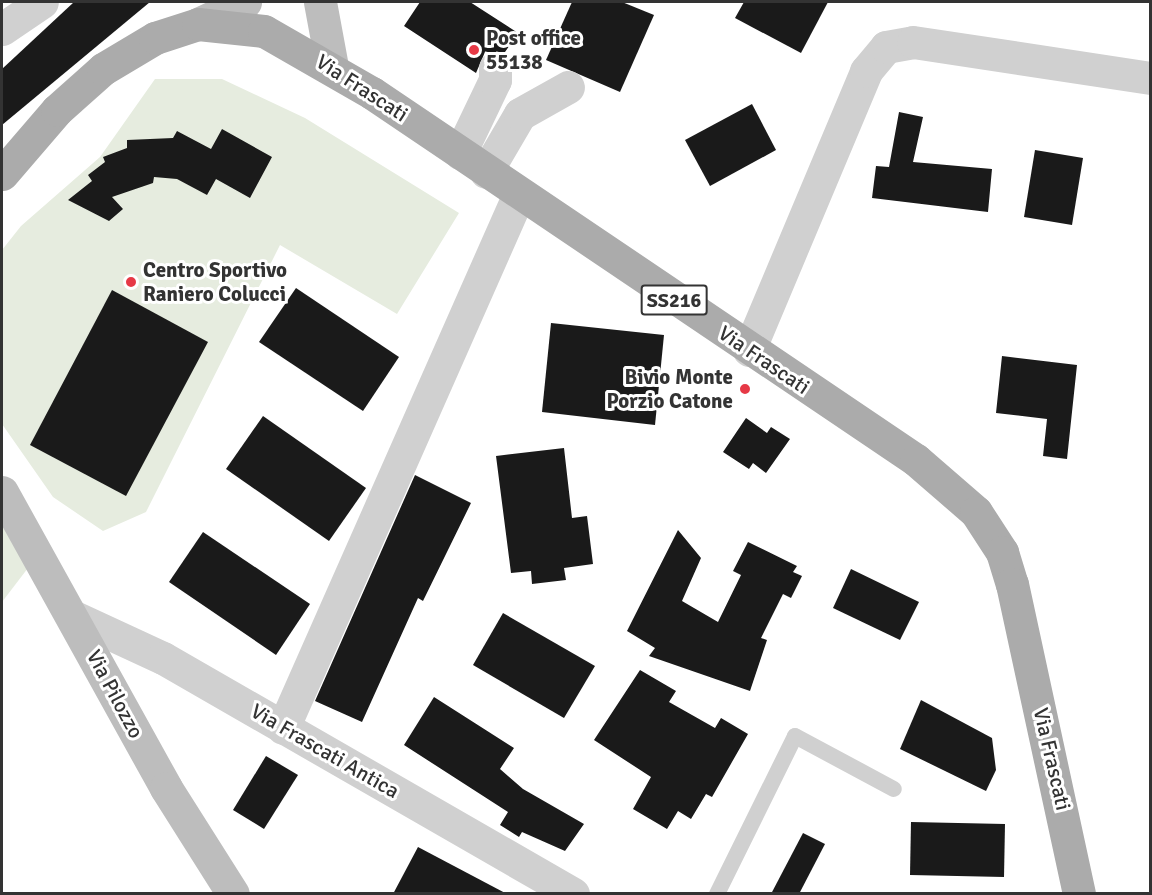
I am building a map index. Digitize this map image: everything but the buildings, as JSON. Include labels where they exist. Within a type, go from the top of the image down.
[{"type":"main road","points":[[198,24],[245,2]]},
{"type":"main road","points":[[320,2],[332,67]]},
{"type":"main road","name":"Via Frascati","points":[[2,165],[103,69],[155,38],[198,24],[264,31],[332,67],[460,153],[940,478],[994,538],[1014,595],[1079,894]]},
{"type":"main road","name":"Via Frascati","points":[[2,174],[29,141]]},
{"type":"main road","name":"Via Pilozzo","points":[[2,492],[166,788],[233,894]]},
{"type":"street","points":[[2,29],[42,2]]},
{"type":"street","points":[[749,350],[866,71],[886,47],[913,42],[1150,78]]},
{"type":"street","points":[[460,153],[495,80],[495,68]]},
{"type":"street","points":[[486,172],[520,114],[568,87]]},
{"type":"street","points":[[283,728],[519,194]]},
{"type":"street","name":"Via Frascati Antica","points":[[72,616],[163,658],[573,894]]},
{"type":"lane","points":[[717,894],[795,736],[894,789]]},
{"type":"shaded area","name":"Centro Sportivo Raniero Colucci","points":[[155,79],[222,79],[305,118],[459,213],[397,314],[280,245],[146,512],[103,531],[53,497],[2,424],[2,250],[21,226],[100,157]]},
{"type":"shaded area","points":[[2,523],[28,568],[2,602]]},
{"type":"place","name":"Post office 55138","points":[[474,50]]},
{"type":"place","name":"Centro Sportivo Raniero Colucci","points":[[131,282]]},
{"type":"place","name":"Bivio Monte Porzio Catone","points":[[745,389]]}]
